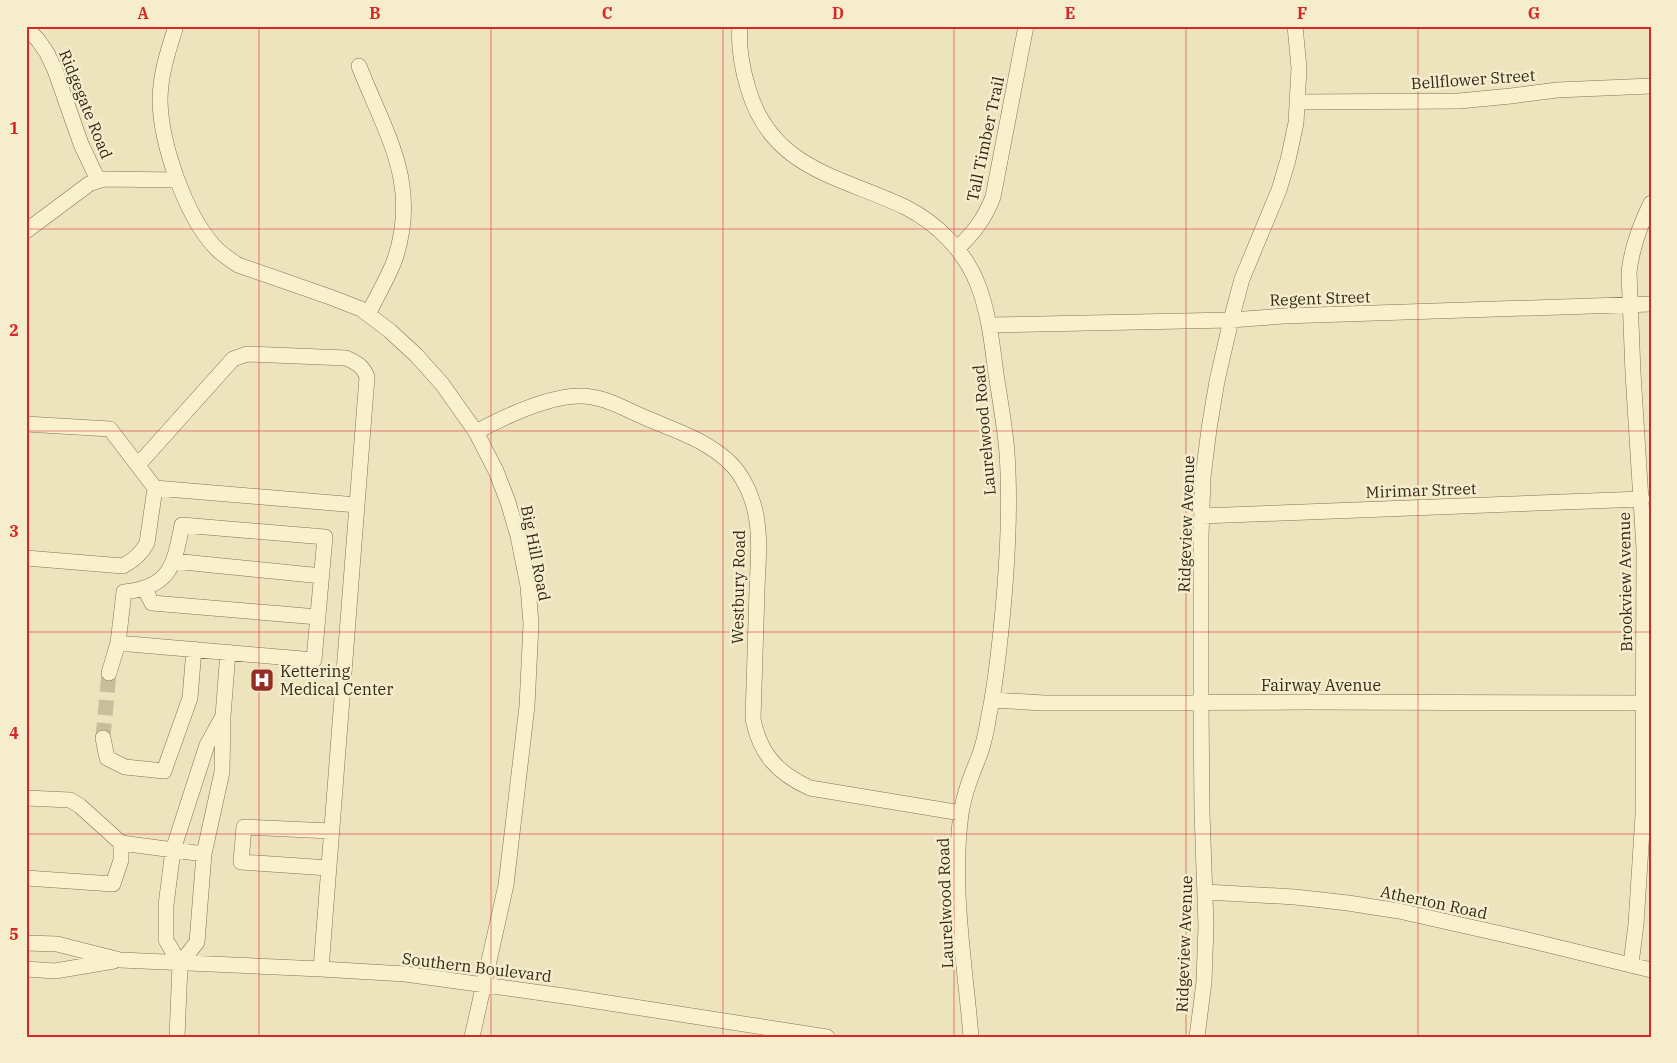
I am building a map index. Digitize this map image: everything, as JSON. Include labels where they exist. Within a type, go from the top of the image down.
[{"type":"street","name":"Big Hill Road","points":[[176,26],[166,56],[162,78],[160,101],[162,120],[166,144],[177,180],[203,231],[214,246],[238,265],[330,296],[361,310],[416,355],[442,384],[476,432],[496,471],[518,536],[528,586],[531,624],[527,706],[506,885],[472,1037]]},
{"type":"street","name":"Laurelwood Road","points":[[740,26],[740,54],[750,97],[759,117],[781,145],[815,170],[906,208],[930,223],[948,238],[977,282],[990,325],[1007,452],[1008,488],[1004,599],[992,700],[981,751],[967,787],[961,813],[960,932],[971,1037]]},
{"type":"street","name":"Tall Timber Trail","points":[[957,249],[979,226],[994,197],[1026,26]]},
{"type":"street","name":"Ridgeview Avenue","points":[[1197,1037],[1204,982],[1206,892],[1202,812],[1201,702],[1203,477],[1217,381],[1242,279],[1279,190],[1296,123],[1299,68],[1295,26]]},
{"type":"street","name":"Ridgegate Road","points":[[26,28],[47,53],[55,70],[81,144],[98,180],[177,180]]},
{"type":"street","points":[[359,66],[395,150],[403,190],[404,210],[401,235],[394,260],[368,314]]},
{"type":"street","name":"Bellflower Street","points":[[1298,102],[1459,100],[1557,90],[1651,86]]},
{"type":"street","points":[[26,231],[89,184],[98,180]]},
{"type":"street","name":"Brookview Avenue","points":[[1630,964],[1636,924],[1643,815],[1647,703],[1642,499],[1629,305],[1629,272],[1639,228],[1651,203]]},
{"type":"street","name":"Regent Street","points":[[990,325],[1232,320],[1284,316],[1651,304]]},
{"type":"street","points":[[138,465],[233,358],[247,354],[346,358],[364,368],[367,377],[321,969]]},
{"type":"street","name":"Westbury Road","points":[[476,432],[550,400],[565,396],[590,396],[618,404],[696,440],[729,462],[753,500],[757,526],[758,558],[753,718],[756,733],[763,749],[782,772],[795,782],[810,788],[961,813]]},
{"type":"street","points":[[26,424],[110,429],[155,488],[148,542],[144,550],[134,560],[123,566],[26,558]]},
{"type":"street","points":[[155,488],[357,505]]},
{"type":"street","name":"Mirimar Street","points":[[1202,516],[1642,499]]},
{"type":"street","points":[[109,673],[118,643],[124,592],[156,584],[166,575],[173,561],[182,525],[325,536],[314,660],[118,643]]},
{"type":"street","points":[[173,561],[322,576]]},
{"type":"street","points":[[144,588],[152,603],[318,617]]},
{"type":"street","points":[[102,738],[107,758],[125,767],[164,772],[190,698],[194,649]]},
{"type":"street","points":[[180,964],[197,942],[204,854],[222,772],[223,716],[228,652]]},
{"type":"street","name":"Fairway Avenue","points":[[992,700],[1044,703],[1647,703]]},
{"type":"street","points":[[177,1037],[180,964],[166,940],[166,905],[173,850],[207,745],[223,716]]},
{"type":"street","points":[[26,798],[70,800],[80,806],[121,843],[204,854]]},
{"type":"street","points":[[328,868],[241,862],[244,827],[331,831]]},
{"type":"street","points":[[26,878],[113,884],[121,860],[121,843]]},
{"type":"street","name":"Atherton Road","points":[[1206,892],[1295,897],[1417,915],[1651,970]]},
{"type":"street","name":"Southern Boulevard","points":[[26,943],[57,944],[120,960],[405,974],[827,1037]]},
{"type":"street","name":"Southern Boulevard","points":[[26,969],[55,971],[120,960]]},
{"type":"tunnel","points":[[103,738],[109,673]]},
{"type":"place","name":"Kettering Medical Center","points":[[262,680]]}]
